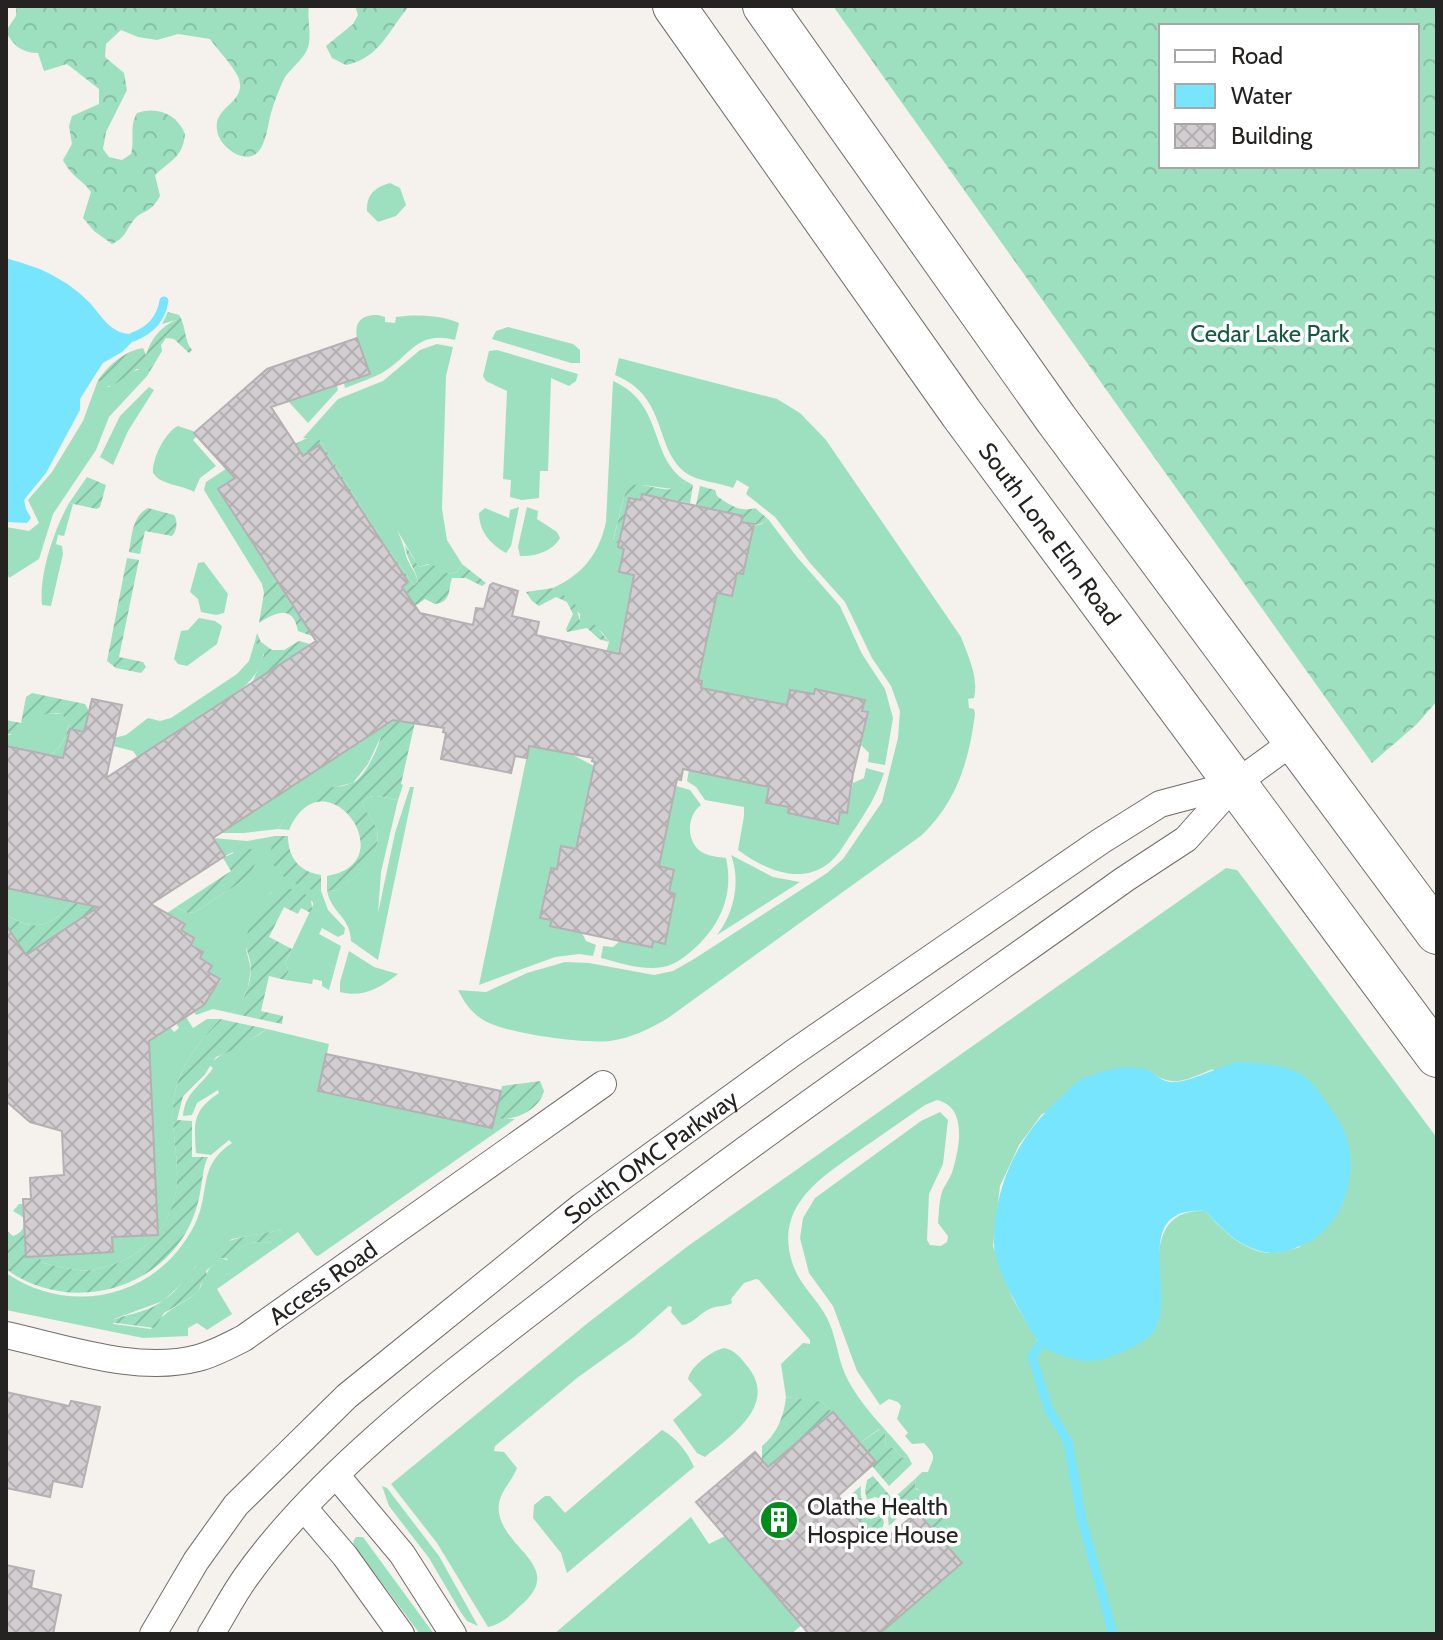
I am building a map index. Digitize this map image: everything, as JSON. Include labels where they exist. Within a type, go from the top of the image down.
[{"type":"main road","name":"South Lone Elm Road","points":[[674,6],[961,413],[1437,1056]]},
{"type":"main road","points":[[764,6],[1056,419],[1437,933]]},
{"type":"street","name":"South OMC Parkway","points":[[211,1634],[247,1576],[304,1508],[336,1475],[438,1387],[671,1202],[1125,879],[1186,839],[1235,784],[1294,741]]},
{"type":"street","name":"South OMC Parkway","points":[[153,1634],[196,1561],[236,1505],[347,1396],[582,1206],[806,1044],[1101,841],[1160,804],[1235,784]]},
{"type":"street","name":"Access Road","points":[[6,1335],[141,1364],[200,1358],[244,1338],[603,1084]]},
{"type":"street","points":[[336,1475],[402,1554],[453,1634]]},
{"type":"street","points":[[304,1508],[345,1556],[401,1634]]},
{"type":"green space","points":[[16,6],[309,6],[309,43],[303,57],[283,82],[262,147],[252,156],[245,157],[231,151],[219,137],[218,119],[238,95],[240,88],[237,75],[210,39],[178,34],[157,40],[121,30],[106,44],[105,57],[124,73],[127,90],[106,132],[103,149],[109,157],[122,160],[131,154],[133,123],[137,113],[166,113],[177,121],[185,134],[179,153],[155,175],[160,196],[112,244],[83,218],[91,192],[63,160],[72,144],[69,126],[72,116],[99,104],[99,89],[67,64],[44,71],[38,53],[22,50],[11,40],[6,31],[16,16]]},
{"type":"green space","points":[[355,6],[409,6],[375,50],[346,65],[332,58],[326,46],[353,24],[358,15]]},
{"type":"green space","name":"Cedar Lake Park","points":[[833,6],[1437,6],[1437,701],[1417,724],[1372,763]]},
{"type":"green space","points":[[390,183],[400,188],[406,205],[396,216],[378,222],[367,211],[368,200],[376,189]]},
{"type":"green space","points":[[168,312],[179,315],[192,350],[189,353],[174,339],[166,338],[150,371],[137,369],[112,386],[105,386],[98,380],[124,355],[143,348],[146,355],[157,334],[176,320],[162,324]]},
{"type":"green space","points":[[419,315],[459,323],[455,340],[442,338],[422,342],[382,373],[345,388],[344,383],[370,374],[359,346],[357,328],[366,316],[385,317],[385,322],[395,323],[396,317]]},
{"type":"green space","points":[[508,327],[573,344],[580,350],[580,363],[492,339],[496,331]]},
{"type":"green space","points":[[437,344],[453,347],[446,376],[442,509],[447,540],[462,564],[457,572],[449,574],[428,564],[419,567],[397,530],[417,578],[418,582],[414,585],[385,545],[319,439],[303,438],[338,399],[383,381],[420,350]]},
{"type":"green space","points":[[497,350],[578,374],[576,381],[569,386],[551,378],[548,471],[540,471],[539,498],[522,500],[510,497],[511,480],[503,479],[507,391],[486,381],[483,376],[489,351]]},
{"type":"green space","points":[[619,358],[777,399],[800,413],[826,440],[961,637],[974,674],[974,698],[968,699],[969,708],[974,709],[975,714],[965,764],[953,794],[922,835],[668,1018],[625,1038],[583,1041],[529,1034],[487,1022],[470,1009],[458,990],[486,992],[527,973],[565,962],[589,963],[654,975],[673,971],[694,959],[827,873],[843,859],[882,802],[898,738],[900,711],[891,686],[872,658],[845,602],[775,517],[746,494],[749,487],[737,480],[733,488],[696,478],[676,463],[644,396],[615,375]]},
{"type":"green space","points":[[143,368],[150,371],[109,417],[96,450],[53,514],[39,559],[9,578],[6,569],[6,527],[29,531],[39,523],[28,500],[52,472],[83,421],[98,380],[109,387]]},
{"type":"green space","points":[[613,381],[630,391],[641,403],[666,458],[674,471],[686,481],[679,490],[643,485],[625,493],[613,540],[624,549],[619,572],[634,575],[617,658],[605,656],[609,642],[606,638],[597,628],[580,621],[580,614],[553,588],[588,562],[603,533]]},
{"type":"green space","points":[[337,385],[338,390],[308,423],[288,401]]},
{"type":"green space","points":[[149,387],[154,390],[128,431],[113,465],[100,457],[120,416]]},
{"type":"green space","points":[[178,426],[193,431],[197,436],[193,440],[216,466],[200,478],[194,492],[161,480],[153,473],[160,446]]},
{"type":"green space","points":[[309,437],[319,439],[385,545],[414,585],[418,582],[405,545],[419,567],[431,564],[449,574],[457,572],[462,564],[486,583],[482,586],[466,578],[452,578],[444,601],[435,604],[425,599],[409,610],[401,587],[408,582],[366,518],[303,456],[295,444]]},
{"type":"green space","points":[[250,453],[261,462],[218,490],[233,513],[239,510],[236,518],[276,580],[271,584],[262,584],[204,490],[206,482]]},
{"type":"green space","points":[[87,477],[106,485],[97,509],[69,503]]},
{"type":"green space","points":[[686,481],[693,485],[690,503],[643,494],[641,500],[629,498],[619,544],[613,541],[625,493],[632,485],[675,489]]},
{"type":"green space","points":[[700,486],[715,490],[717,496],[734,507],[755,508],[768,519],[761,524],[741,522],[742,516],[696,505]]},
{"type":"green space","points":[[69,503],[73,504],[64,536],[58,535],[56,544],[62,546],[63,554],[51,606],[42,605],[49,552]]},
{"type":"green space","points":[[519,507],[511,546],[506,553],[486,536],[479,513],[485,508],[509,518],[510,510]]},
{"type":"green space","points":[[527,507],[538,511],[537,519],[557,532],[560,538],[543,552],[520,556],[518,547]]},
{"type":"green space","points":[[148,508],[174,515],[175,531],[172,536],[145,531],[140,554],[129,552],[136,521]]},
{"type":"green space","points":[[768,519],[840,606],[862,654],[885,689],[893,718],[885,765],[868,762],[869,753],[861,745],[868,712],[815,689],[814,694],[791,690],[787,705],[701,688],[692,679],[699,675],[710,627],[707,612],[713,612],[717,593],[732,596],[737,573],[743,574],[753,526]]},
{"type":"green space","points":[[127,558],[139,560],[119,657],[143,662],[146,667],[141,673],[116,668],[107,661]]},
{"type":"green space","points":[[204,562],[228,594],[224,613],[201,612],[198,599],[190,592],[198,563]]},
{"type":"green space","points":[[276,580],[280,584],[285,581],[296,597],[291,602],[306,626],[314,625],[312,636],[298,631],[296,622],[287,614],[277,614],[259,623],[264,593],[262,584],[271,584]]},
{"type":"green space","points":[[553,588],[575,603],[580,621],[594,624],[609,642],[599,639],[587,628],[567,632],[573,614],[567,602],[556,597],[539,606],[526,592]]},
{"type":"green space","points":[[199,618],[215,621],[222,626],[217,644],[187,666],[178,664],[174,659],[181,631],[188,630]]},
{"type":"green space","points":[[257,633],[261,642],[272,650],[284,650],[299,641],[310,644],[307,656],[301,651],[277,666],[264,683],[259,678],[252,683],[264,655],[255,641]]},
{"type":"green space","points":[[255,641],[264,652],[263,659],[254,676],[235,693],[240,699],[217,705],[153,747],[143,765],[133,751],[113,746],[114,738],[126,735],[148,718],[160,721],[171,718],[237,674],[249,661]]},
{"type":"green space","points":[[32,693],[85,704],[89,711],[85,732],[70,729],[61,767],[46,757],[59,747],[66,734],[69,724],[62,714],[42,715],[16,734],[6,734],[6,720],[21,723],[26,697]]},
{"type":"green space","points":[[47,713],[62,714],[69,723],[56,751],[46,757],[6,746],[6,734],[10,735]]},
{"type":"green space","points":[[382,719],[415,722],[403,785],[398,800],[375,796],[362,803],[377,830],[376,850],[366,866],[352,879],[338,890],[327,891],[327,876],[350,867],[360,852],[359,835],[351,818],[337,806],[321,802],[304,808],[289,830],[278,829],[292,810],[310,795],[349,784],[361,776],[379,742]]},
{"type":"green space","points":[[384,725],[368,764],[353,783],[330,789],[300,803],[278,829],[221,833],[334,759],[330,753],[348,742],[352,747]]},
{"type":"green space","points":[[529,746],[571,754],[594,766],[576,849],[561,847],[557,869],[550,868],[540,917],[552,920],[551,926],[582,933],[586,941],[596,945],[593,956],[555,957],[479,985]]},
{"type":"green space","points":[[866,768],[884,773],[878,790],[844,845],[829,863],[818,870],[794,874],[771,869],[738,850],[744,807],[705,800],[696,787],[687,781],[689,770],[769,787],[767,803],[789,807],[788,813],[837,824],[840,812],[847,813],[853,783],[864,778]]},
{"type":"green space","points":[[676,786],[690,790],[701,805],[691,821],[690,834],[695,846],[706,854],[726,858],[728,884],[723,908],[704,939],[672,964],[648,968],[601,958],[603,946],[613,947],[620,941],[651,947],[653,941],[665,943],[675,895],[669,892],[674,870],[659,866],[663,846],[657,845],[666,831]]},
{"type":"green space","points":[[410,787],[414,787],[378,960],[351,941],[348,926],[329,899],[327,891],[338,890],[352,879],[372,858],[376,849],[377,830],[362,803],[375,796],[398,800],[381,872],[378,913],[395,833]]},
{"type":"green space","points":[[275,836],[271,856],[294,883],[321,891],[328,910],[345,928],[344,934],[338,937],[322,928],[319,934],[341,946],[329,990],[322,986],[322,981],[313,979],[312,984],[285,980],[289,970],[285,964],[313,902],[281,888],[270,893],[246,949],[251,969],[240,1005],[231,1013],[213,1009],[196,1015],[194,1012],[204,1005],[221,980],[204,969],[212,966],[195,955],[203,951],[186,941],[194,937],[177,927],[185,923],[167,913],[176,907],[188,913],[195,912],[244,880],[233,852],[225,856],[213,838],[247,841]]},
{"type":"green space","points":[[275,836],[288,836],[290,851],[297,863],[307,871],[321,875],[321,891],[298,885],[277,870],[271,853]]},
{"type":"green space","points":[[246,847],[253,850],[256,858],[244,880],[195,912],[188,913],[176,907],[231,871],[223,858]]},
{"type":"green space","points":[[731,855],[773,877],[800,882],[717,935],[728,917],[734,897],[735,876]]},
{"type":"green space","points":[[1226,868],[1237,870],[1437,1138],[1437,1634],[879,1634],[961,1563],[949,1549],[955,1535],[939,1508],[927,1501],[925,1494],[916,1488],[915,1479],[922,1472],[928,1472],[933,1454],[924,1443],[912,1444],[905,1436],[908,1433],[897,1419],[901,1406],[898,1402],[889,1399],[880,1405],[857,1371],[833,1306],[809,1273],[800,1238],[803,1218],[815,1198],[921,1121],[940,1112],[948,1120],[943,1164],[929,1194],[927,1240],[930,1245],[941,1246],[947,1242],[948,1236],[938,1223],[939,1207],[956,1160],[959,1128],[953,1110],[937,1100],[925,1105],[829,1172],[804,1197],[789,1227],[788,1245],[793,1265],[829,1323],[842,1367],[851,1385],[908,1456],[902,1458],[894,1448],[886,1448],[885,1433],[879,1429],[860,1443],[823,1403],[786,1397],[781,1364],[803,1343],[810,1344],[810,1340],[759,1280],[744,1283],[731,1299],[732,1303],[708,1310],[686,1324],[682,1325],[669,1306],[495,1446],[494,1451],[504,1452],[517,1468],[502,1495],[499,1513],[504,1527],[536,1570],[537,1581],[532,1593],[516,1610],[501,1622],[488,1627],[437,1543],[391,1484],[589,1322],[688,1246]],"holes":[[[1213,1069],[1300,1247],[1265,1253],[1245,1246],[1205,1211],[1186,1213],[1173,1220],[1160,1246],[1160,1313],[1040,1345],[1013,1299],[993,1246],[1000,1186],[1019,1145],[1042,1114],[1148,1070],[1165,1080],[1180,1081]]]},
{"type":"green space","points":[[6,888],[71,902],[49,922],[25,924],[6,914]]},
{"type":"green space","points":[[277,888],[302,892],[312,906],[311,913],[301,908],[298,914],[284,907],[269,937],[292,949],[285,964],[289,970],[285,980],[269,976],[261,1011],[283,1016],[282,1024],[231,1013],[243,999],[250,980],[251,965],[246,943],[249,928],[260,905]]},
{"type":"green space","points":[[71,902],[112,910],[64,930],[21,958],[6,935],[6,914],[25,924],[42,924],[57,917]]},
{"type":"green space","points":[[349,951],[374,967],[398,974],[371,990],[356,994],[340,992]]},
{"type":"green space","points":[[186,1017],[193,1028],[207,1019],[220,1019],[191,1055],[180,1075],[173,1108],[177,1169],[175,1196],[158,1232],[149,1041],[170,1027],[174,1032],[179,1028],[176,1023]]},
{"type":"green space","points":[[220,1019],[267,1029],[216,1057],[205,1074],[183,1096],[177,1120],[192,1121],[192,1157],[208,1157],[193,1218],[169,1255],[149,1272],[127,1283],[77,1293],[52,1290],[28,1282],[6,1269],[6,1230],[13,1236],[24,1226],[23,1217],[13,1211],[19,1204],[24,1204],[38,1256],[43,1263],[92,1270],[125,1260],[152,1240],[170,1212],[175,1196],[177,1168],[173,1108],[180,1075],[191,1055]]},
{"type":"green space","points":[[267,1029],[329,1044],[319,1092],[492,1128],[495,1118],[515,1119],[318,1256],[298,1232],[217,1289],[232,1314],[207,1330],[197,1323],[188,1328],[188,1336],[143,1338],[6,1310],[6,1273],[32,1287],[58,1295],[85,1297],[112,1293],[137,1283],[160,1269],[179,1249],[200,1212],[209,1170],[221,1152],[232,1143],[229,1140],[211,1155],[196,1153],[199,1112],[219,1093],[218,1090],[197,1103],[192,1115],[183,1116],[184,1108],[194,1090],[213,1068],[209,1065],[215,1059]],"holes":[[[281,1230],[270,1243],[252,1243],[227,1260],[220,1258],[210,1268],[196,1294],[167,1313],[151,1329],[113,1324],[114,1319],[163,1301],[190,1276],[195,1267],[232,1239]]]},
{"type":"green space","points":[[540,1081],[544,1091],[531,1109],[510,1118],[495,1118],[502,1086]]},
{"type":"green space","points":[[279,1230],[270,1243],[252,1243],[237,1250],[230,1259],[220,1258],[206,1271],[207,1277],[198,1293],[164,1313],[155,1328],[108,1322],[161,1302],[217,1247],[242,1237]]},
{"type":"green space","points":[[156,1235],[125,1260],[92,1270],[43,1263],[38,1256],[113,1252],[112,1237]]},
{"type":"green space","points":[[724,1348],[735,1353],[748,1367],[756,1381],[758,1394],[748,1418],[705,1457],[697,1453],[673,1420],[702,1395],[688,1379],[693,1369]]},
{"type":"green space","points":[[786,1397],[822,1402],[832,1412],[768,1467],[762,1460],[762,1446],[779,1424]]},
{"type":"green space","points":[[880,1429],[885,1433],[886,1448],[894,1448],[902,1458],[908,1456],[912,1464],[889,1486],[872,1466],[876,1462],[860,1443]]},
{"type":"green space","points":[[662,1430],[681,1446],[694,1467],[567,1573],[561,1553],[533,1518],[534,1505],[545,1496],[550,1496],[565,1513]]},
{"type":"green space","points":[[873,1476],[904,1512],[889,1526],[882,1499],[875,1497],[867,1500],[867,1480]]},
{"type":"green space","points":[[915,1479],[916,1489],[923,1492],[927,1501],[941,1509],[947,1527],[955,1535],[949,1549],[918,1512],[914,1514],[897,1495]]},
{"type":"green space","points":[[382,1486],[387,1488],[439,1556],[478,1626],[467,1621],[460,1611],[429,1558],[389,1506]]},
{"type":"green space","points":[[861,1486],[864,1506],[872,1515],[880,1514],[884,1522],[882,1531],[874,1537],[843,1501]]},
{"type":"green space","points":[[691,1517],[709,1544],[725,1536],[802,1625],[791,1634],[554,1634]]},
{"type":"green space","points":[[356,1537],[363,1537],[434,1634],[420,1634],[355,1547],[353,1542]]},
{"type":"water","points":[[6,258],[53,275],[86,299],[113,328],[133,334],[134,340],[122,352],[103,363],[80,399],[80,410],[46,473],[24,500],[31,518],[27,523],[6,522]]},
{"type":"water","points":[[1238,1062],[1277,1066],[1299,1073],[1317,1089],[1341,1125],[1349,1145],[1350,1176],[1347,1191],[1334,1219],[1312,1240],[1287,1251],[1271,1253],[1242,1244],[1205,1211],[1181,1214],[1167,1224],[1161,1239],[1159,1321],[1150,1336],[1127,1350],[1093,1361],[1069,1358],[1048,1350],[1034,1336],[1019,1309],[995,1251],[998,1202],[1003,1182],[1020,1146],[1044,1114],[1076,1083],[1089,1076],[1132,1067],[1148,1070],[1163,1080],[1175,1082]]},
{"type":"building","points":[[357,338],[370,374],[271,407],[303,456],[319,445],[408,582],[402,587],[420,613],[473,625],[476,608],[484,609],[493,583],[518,591],[512,616],[539,622],[536,635],[619,654],[634,575],[619,572],[624,549],[618,547],[629,498],[641,500],[642,494],[743,516],[741,522],[754,524],[743,574],[737,573],[732,596],[717,593],[698,680],[702,681],[701,688],[787,705],[790,690],[814,694],[815,689],[865,700],[862,711],[868,712],[847,813],[840,812],[838,824],[788,813],[789,807],[766,803],[769,787],[683,769],[681,780],[677,779],[659,866],[674,870],[669,892],[675,894],[665,944],[653,941],[652,947],[620,941],[550,926],[552,920],[540,918],[551,868],[557,869],[561,846],[576,849],[595,762],[593,758],[529,746],[527,758],[515,756],[511,773],[441,759],[446,733],[443,732],[444,728],[393,720],[213,838],[225,856],[151,904],[185,924],[181,930],[194,938],[191,945],[203,952],[200,958],[212,966],[208,972],[220,979],[204,1005],[149,1041],[158,1235],[112,1237],[113,1252],[26,1257],[23,1199],[31,1199],[30,1178],[64,1175],[62,1131],[30,1122],[6,1101],[6,925],[26,955],[98,907],[6,888],[6,746],[63,758],[70,729],[84,732],[92,699],[122,705],[106,778],[316,641],[218,489],[235,478],[194,433],[267,369]]},
{"type":"building","points":[[326,1054],[501,1091],[492,1128],[318,1091]]},
{"type":"building","points":[[6,1392],[69,1406],[71,1401],[100,1407],[82,1487],[53,1481],[50,1497],[6,1488]]},
{"type":"building","name":"Olathe Health Hospice House","points":[[833,1412],[876,1462],[838,1496],[880,1544],[917,1512],[962,1563],[879,1634],[809,1634],[696,1502],[755,1452],[768,1467]]},
{"type":"building","points":[[6,1565],[34,1571],[31,1588],[61,1595],[53,1634],[6,1634]]},
{"type":"waterway","points":[[133,337],[154,323],[164,301]]},
{"type":"waterway","points":[[1040,1345],[1032,1356],[1048,1408],[1068,1442],[1081,1516],[1113,1634]]},
{"type":"place","name":"Olathe Health Hospice House","points":[[779,1520]]}]
